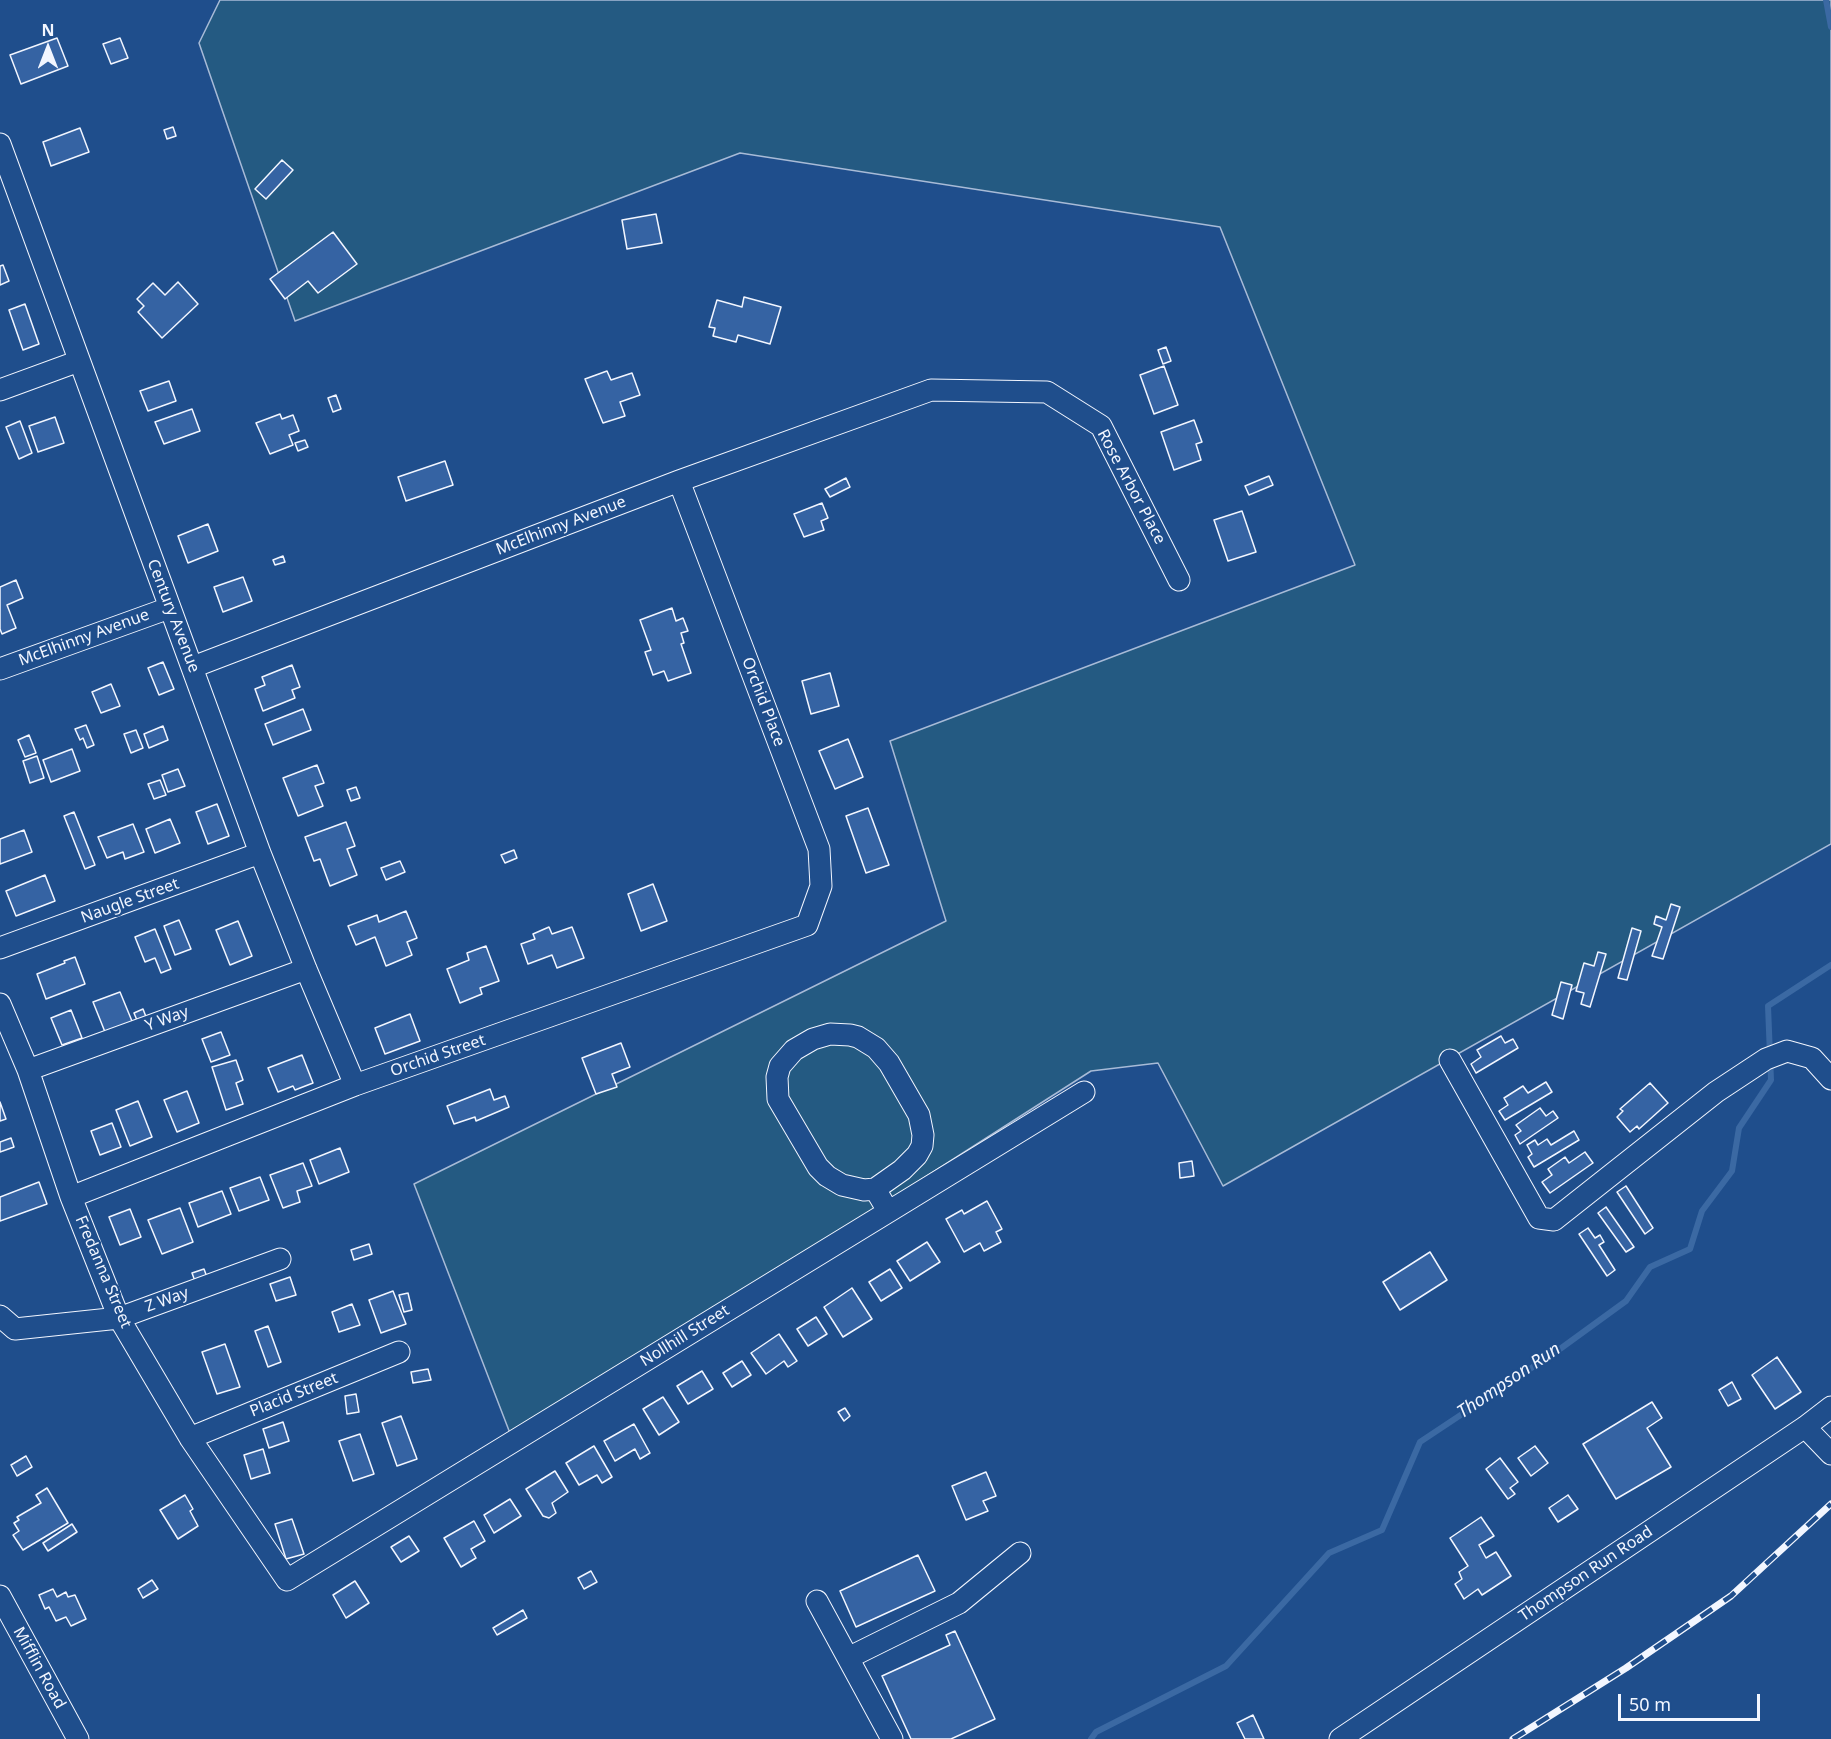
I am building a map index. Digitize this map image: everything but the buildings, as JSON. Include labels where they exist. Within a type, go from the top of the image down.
[{"type":"street","name":"Century Avenue","points":[[0,144],[169,608],[194,667],[260,853],[355,1085]]},
{"type":"street","points":[[0,390],[79,361]]},
{"type":"street","name":"McElhinny Avenue","points":[[194,667],[679,481],[931,390]]},
{"type":"street","name":"Rose Arbor Place","points":[[931,390],[1047,392],[1101,426],[1179,580]]},
{"type":"street","name":"Orchid Place","points":[[679,481],[819,849],[820,886],[807,925]]},
{"type":"street","name":"McElhinny Avenue","points":[[0,669],[169,608]]},
{"type":"street","name":"Naugle Street","points":[[0,948],[260,853]]},
{"type":"street","name":"Orchid Street","points":[[71,1197],[355,1085],[807,925]]},
{"type":"street","name":"Y Way","points":[[28,1070],[306,969]]},
{"type":"street","name":"Fredanna Street","points":[[0,1004],[28,1070],[71,1197],[119,1318],[190,1438],[287,1580]]},
{"type":"street","points":[[830,1034],[850,1035],[876,1048],[889,1063],[919,1115],[923,1135],[922,1146],[917,1155],[902,1170],[875,1189],[853,1188],[827,1176],[806,1150],[778,1099],[777,1077],[780,1066],[794,1050],[813,1039],[830,1034]]},
{"type":"street","points":[[1450,1060],[1539,1218],[1554,1220],[1716,1092],[1766,1059],[1787,1051],[1812,1058],[1831,1079]]},
{"type":"street","name":"Nollhill Street","points":[[287,1580],[1083,1092]]},
{"type":"street","points":[[875,1189],[888,1211]]},
{"type":"street","name":"Z Way","points":[[7,1322],[119,1318],[280,1259]]},
{"type":"street","name":"Placid Street","points":[[190,1438],[399,1352]]},
{"type":"street","name":"Thompson Run Road","points":[[1340,1739],[1805,1427],[1831,1407]]},
{"type":"street","points":[[1805,1427],[1831,1454]]},
{"type":"street","points":[[848,1658],[959,1603],[1020,1553]]},
{"type":"street","name":"Mifflin Road","points":[[0,1596],[78,1739]]},
{"type":"street","points":[[817,1601],[892,1739]]},
{"type":"shaded area","points":[[220,0],[1831,0],[1831,844],[1223,1186],[1158,1063],[1091,1071],[513,1441],[414,1184],[946,921],[890,741],[1355,565],[1220,227],[740,153],[295,321],[199,43]]},
{"type":"waterway","points":[[1826,0],[1831,27]]},
{"type":"waterway","name":"Thompson Run","points":[[1091,1739],[1096,1732],[1226,1666],[1329,1553],[1382,1530],[1420,1442],[1560,1349],[1626,1301],[1650,1267],[1690,1249],[1702,1211],[1732,1171],[1739,1128],[1771,1080],[1768,1006],[1831,965]]},
{"type":"railway","points":[[1513,1739],[1626,1668],[1731,1596],[1831,1504]]}]
